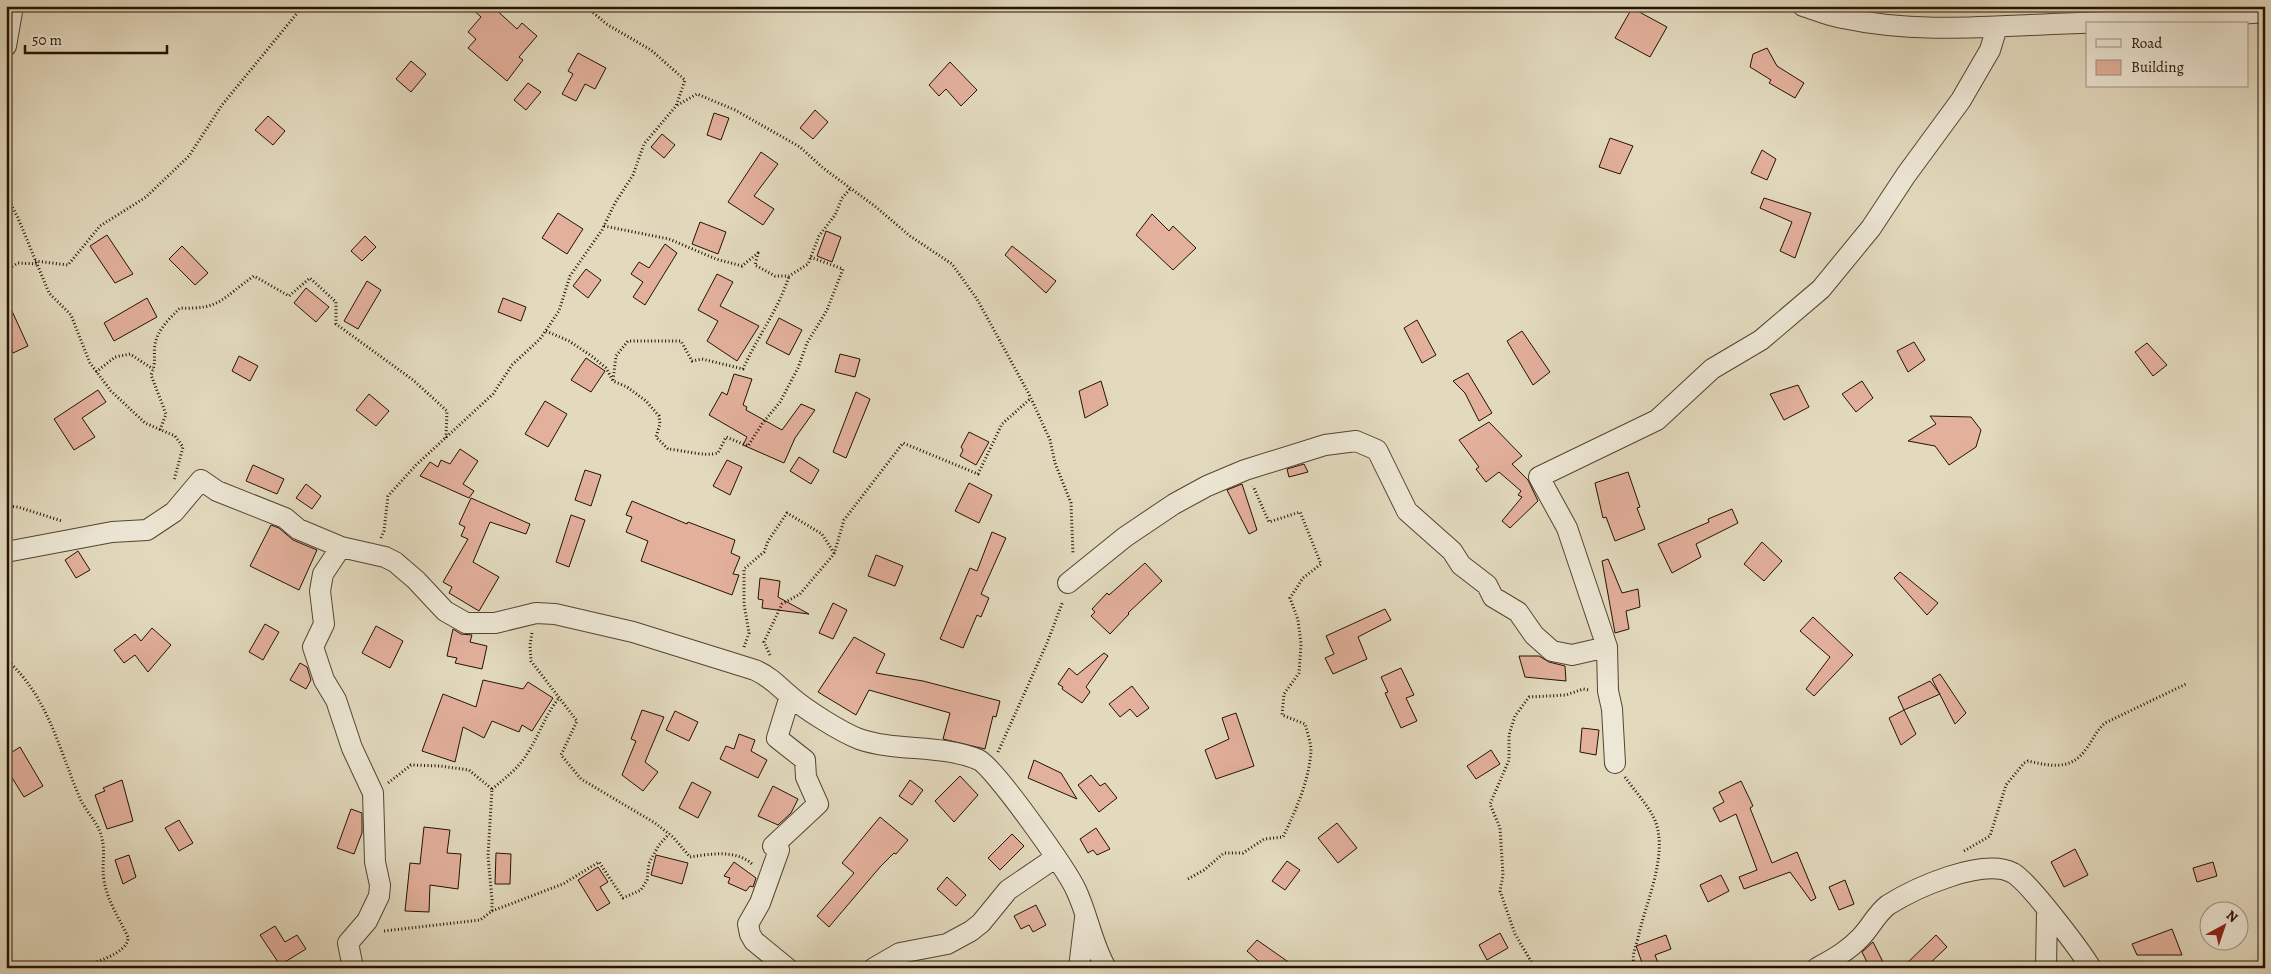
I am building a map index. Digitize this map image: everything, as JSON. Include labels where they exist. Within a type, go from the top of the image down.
[{"type":"street","points":[[6,46],[13,6]]},
{"type":"street","points":[[1803,6],[1841,18],[1899,26],[1997,27],[2086,23]]},
{"type":"street","points":[[2116,22],[2265,12]]},
{"type":"street","points":[[1614,763],[1612,709],[1608,691],[1606,647],[1567,528],[1538,477],[1657,420],[1712,369],[1761,340],[1821,289],[1871,228],[1906,175],[1961,100],[1990,50],[1997,27]]},
{"type":"street","points":[[1068,583],[1125,537],[1174,504],[1207,486],[1245,470],[1325,445],[1356,441],[1377,450],[1407,511],[1452,551],[1461,565],[1486,586],[1493,598],[1518,612],[1534,636],[1552,652],[1572,655],[1606,647]]},
{"type":"street","points":[[6,552],[112,532],[147,530],[174,512],[201,480],[217,491],[285,518],[298,529],[341,547],[395,562],[416,580],[445,611],[466,623],[495,623],[536,613],[555,614],[633,632],[767,675],[802,706],[858,738],[879,744],[972,758],[986,765],[1045,840],[1075,887],[1086,911],[1106,968]]},
{"type":"street","points":[[341,547],[323,574],[320,591],[324,624],[313,647],[324,680],[336,700],[352,748],[373,794],[375,862],[380,885],[379,896],[367,921],[348,943],[353,968]]},
{"type":"street","points":[[783,690],[777,738],[805,760],[806,777],[818,804],[773,846],[779,850],[769,880],[748,924],[754,941],[787,968]]},
{"type":"street","points":[[874,968],[900,954],[947,944],[971,931],[981,923],[1008,890],[1055,858]]},
{"type":"street","points":[[1817,968],[1842,954],[1860,938],[1886,906],[1944,878],[1989,868],[2002,869],[2022,879],[2091,968]]},
{"type":"street","points":[[1079,968],[1086,911]]},
{"type":"street","points":[[2046,968],[2047,911]]},
{"type":"path","points":[[6,270],[18,263],[36,262],[68,265],[100,226],[146,197],[189,156],[222,105],[303,6]]},
{"type":"path","points":[[585,6],[608,25],[651,50],[685,80],[676,106]]},
{"type":"path","points":[[374,555],[384,531],[388,496],[416,465],[493,394],[512,365],[540,339],[559,311],[570,276],[604,226],[615,203],[633,175],[644,144],[676,106],[697,94],[735,110],[800,147],[823,168],[910,236],[952,264],[977,299],[1050,440],[1055,463],[1071,503],[1073,552],[1068,583],[1047,643],[1000,750],[986,765]]},
{"type":"path","points":[[604,226],[669,239],[716,259],[742,266],[758,253],[755,265],[775,276],[789,276],[808,264],[819,236],[835,215],[842,198],[851,188]]},
{"type":"path","points":[[6,195],[18,218],[49,293],[71,314],[90,363],[96,372],[110,391],[145,423],[174,436],[183,447],[173,483]]},
{"type":"path","points":[[546,331],[569,341],[593,357],[606,368],[613,381],[627,387],[646,401],[659,416],[660,424],[656,437],[668,449],[686,450],[710,456],[718,453],[726,437],[748,446],[762,424],[780,402],[794,377],[807,343],[827,310],[843,269],[810,257]]},
{"type":"path","points":[[160,430],[166,414],[151,375],[156,364],[155,343],[164,324],[180,308],[200,309],[220,302],[237,287],[254,276],[289,296],[310,278],[336,302],[336,324],[413,380],[448,411],[446,438]]},
{"type":"path","points":[[613,381],[616,356],[628,341],[681,341],[692,361],[702,359],[743,369],[752,348],[782,297],[789,276]]},
{"type":"path","points":[[96,372],[115,357],[130,354],[139,362],[153,369]]},
{"type":"path","points":[[738,665],[764,642],[782,604],[800,594],[834,554],[844,520],[903,443],[978,474],[1002,424],[1030,399]]},
{"type":"path","points":[[1188,879],[1204,870],[1224,853],[1243,853],[1264,839],[1283,837],[1305,784],[1311,749],[1305,724],[1282,715],[1284,694],[1299,673],[1301,644],[1298,620],[1290,598],[1302,578],[1321,564],[1300,512],[1269,522],[1245,470]]},
{"type":"path","points":[[6,506],[18,507],[65,522]]},
{"type":"path","points":[[738,665],[749,633],[744,604],[744,569],[764,552],[768,540],[787,513],[822,534],[834,554]]},
{"type":"path","points":[[536,613],[530,645],[531,661],[577,721],[561,755],[581,779],[655,823],[669,834],[690,857],[728,854],[749,860],[769,880]]},
{"type":"path","points":[[764,642],[783,690]]},
{"type":"path","points":[[6,659],[31,687],[50,718],[80,798],[99,830],[105,850],[104,878],[107,895],[128,937],[128,942],[124,948],[77,968]]},
{"type":"path","points":[[1962,852],[1990,836],[2006,785],[2024,763],[2028,761],[2055,767],[2074,760],[2083,754],[2096,731],[2105,723],[2186,684]]},
{"type":"path","points":[[1536,968],[1515,934],[1500,891],[1503,875],[1500,828],[1490,804],[1508,760],[1509,736],[1515,716],[1529,697],[1566,695],[1583,689],[1608,691]]},
{"type":"path","points":[[492,789],[515,772],[530,749],[546,714],[559,698]]},
{"type":"path","points":[[1614,763],[1654,819],[1659,847],[1652,886],[1640,923],[1632,959],[1636,968]]},
{"type":"path","points":[[373,801],[391,780],[412,765],[469,770],[492,789]]},
{"type":"path","points":[[492,789],[488,856],[492,911]]},
{"type":"path","points":[[378,932],[480,920],[492,911],[563,884],[599,862],[623,898],[641,890],[647,880],[650,863],[658,844],[669,834]]},
{"type":"building","points":[[469,6],[492,6],[517,29],[522,23],[537,36],[519,57],[523,60],[507,81],[468,48],[476,39],[468,32],[481,17]]},
{"type":"building","points":[[1632,8],[1667,27],[1650,57],[1615,38]]},
{"type":"building","points":[[1767,48],[1777,66],[1804,83],[1795,98],[1769,83],[1771,80],[1750,67],[1753,54]]},
{"type":"building","points":[[578,53],[606,68],[595,89],[585,84],[576,101],[562,94],[573,74],[568,71]]},
{"type":"building","points":[[411,61],[426,74],[411,92],[396,79]]},
{"type":"building","points":[[950,62],[977,90],[961,106],[946,89],[939,96],[929,85]]},
{"type":"building","points":[[528,83],[541,92],[526,110],[514,100]]},
{"type":"building","points":[[815,110],[828,122],[813,139],[800,128]]},
{"type":"building","points":[[714,113],[729,118],[721,140],[707,135]]},
{"type":"building","points":[[268,116],[285,131],[273,145],[255,130]]},
{"type":"building","points":[[662,134],[675,145],[664,158],[651,147]]},
{"type":"building","points":[[1610,138],[1633,146],[1620,174],[1599,167]]},
{"type":"building","points":[[1762,150],[1776,159],[1767,180],[1751,173]]},
{"type":"building","points":[[761,152],[778,164],[754,196],[774,209],[763,225],[728,202]]},
{"type":"building","points":[[1764,198],[1811,213],[1795,258],[1780,251],[1792,222],[1760,208]]},
{"type":"building","points":[[558,213],[583,229],[567,254],[542,238]]},
{"type":"building","points":[[1152,214],[1169,231],[1173,226],[1196,248],[1173,270],[1136,235]]},
{"type":"building","points":[[700,222],[726,232],[718,254],[692,244]]},
{"type":"building","points":[[826,231],[841,237],[832,262],[817,256]]},
{"type":"building","points":[[107,235],[133,274],[115,283],[90,246]]},
{"type":"building","points":[[365,236],[376,247],[362,261],[351,251]]},
{"type":"building","points":[[665,244],[677,253],[645,305],[633,297],[643,282],[631,274],[639,262],[649,268]]},
{"type":"building","points":[[182,246],[208,273],[195,285],[169,259]]},
{"type":"building","points":[[1012,246],[1056,281],[1046,293],[1005,255]]},
{"type":"building","points":[[586,269],[601,280],[588,298],[573,286]]},
{"type":"building","points":[[717,274],[733,282],[720,306],[759,326],[737,361],[707,341],[718,321],[698,310]]},
{"type":"building","points":[[367,281],[381,290],[358,329],[344,321]]},
{"type":"building","points":[[306,288],[329,307],[316,322],[294,303]]},
{"type":"building","points":[[6,298],[28,346],[13,353],[6,336]]},
{"type":"building","points":[[147,298],[157,317],[114,341],[104,323]]},
{"type":"building","points":[[503,298],[526,307],[521,321],[498,312]]},
{"type":"building","points":[[779,318],[802,330],[789,355],[766,343]]},
{"type":"building","points":[[1417,320],[1436,355],[1422,363],[1404,328]]},
{"type":"building","points":[[1522,331],[1550,372],[1533,385],[1507,341]]},
{"type":"building","points":[[1914,342],[1925,360],[1908,372],[1897,351]]},
{"type":"building","points":[[2147,343],[2167,365],[2153,376],[2135,352]]},
{"type":"building","points":[[840,354],[860,359],[855,377],[835,372]]},
{"type":"building","points":[[239,356],[258,366],[250,381],[232,371]]},
{"type":"building","points":[[586,358],[605,371],[591,392],[571,380]]},
{"type":"building","points":[[1468,373],[1492,413],[1479,421],[1465,393],[1453,381]]},
{"type":"building","points":[[734,374],[752,379],[743,405],[747,407],[746,410],[782,430],[801,404],[815,410],[795,438],[784,463],[743,445],[747,437],[709,415],[722,392],[727,395]]},
{"type":"building","points":[[1101,381],[1108,405],[1085,418],[1079,391]]},
{"type":"building","points":[[1862,381],[1873,398],[1856,412],[1842,394]]},
{"type":"building","points":[[1798,385],[1809,407],[1784,420],[1770,394]]},
{"type":"building","points":[[98,390],[106,402],[82,418],[95,437],[74,450],[54,419]]},
{"type":"building","points":[[856,392],[870,399],[846,458],[833,452]]},
{"type":"building","points":[[369,394],[389,411],[376,426],[356,410]]},
{"type":"building","points":[[545,401],[567,414],[548,447],[525,434]]},
{"type":"building","points":[[1930,416],[1971,417],[1981,430],[1976,447],[1949,465],[1935,446],[1908,441],[1936,424]]},
{"type":"building","points":[[1489,422],[1522,456],[1512,464],[1528,480],[1538,501],[1510,528],[1502,521],[1522,497],[1518,495],[1521,491],[1499,472],[1486,482],[1476,469],[1479,467],[1459,440]]},
{"type":"building","points":[[969,432],[989,442],[976,465],[960,456],[963,450],[961,447]]},
{"type":"building","points":[[460,449],[478,461],[463,484],[474,491],[469,498],[420,476],[430,462],[438,467],[441,460],[450,464]]},
{"type":"building","points":[[799,457],[819,470],[811,484],[790,471]]},
{"type":"building","points":[[727,460],[742,467],[730,495],[713,486]]},
{"type":"building","points":[[1304,464],[1308,472],[1289,477],[1287,469]]},
{"type":"building","points":[[253,465],[284,479],[277,494],[246,481]]},
{"type":"building","points":[[585,470],[601,475],[591,506],[575,500]]},
{"type":"building","points":[[1628,472],[1640,507],[1637,508],[1645,529],[1615,541],[1606,517],[1603,518],[1595,483]]},
{"type":"building","points":[[969,483],[992,495],[979,523],[955,511]]},
{"type":"building","points":[[306,484],[321,496],[312,509],[296,498]]},
{"type":"building","points":[[1242,484],[1257,530],[1249,534],[1227,490]]},
{"type":"building","points":[[471,498],[530,524],[526,534],[490,522],[473,562],[499,577],[479,611],[449,593],[452,587],[443,582],[468,539],[461,536],[465,527],[459,524]]},
{"type":"building","points":[[632,501],[687,524],[688,522],[735,540],[731,553],[740,557],[733,574],[739,575],[732,595],[641,561],[648,541],[626,532],[632,517],[626,515]]},
{"type":"building","points":[[1732,509],[1738,523],[1696,544],[1701,557],[1672,573],[1658,544],[1709,522],[1708,519]]},
{"type":"building","points":[[571,515],[585,520],[569,567],[556,562]]},
{"type":"building","points":[[271,525],[279,528],[293,540],[317,550],[299,590],[250,566]]},
{"type":"building","points":[[992,532],[1006,538],[981,594],[989,598],[981,617],[977,615],[963,648],[940,639],[970,568],[977,571]]},
{"type":"building","points":[[1762,542],[1782,561],[1764,581],[1744,564]]},
{"type":"building","points":[[78,551],[90,570],[76,578],[65,560]]},
{"type":"building","points":[[876,555],[903,566],[895,586],[868,576]]},
{"type":"building","points":[[1608,559],[1622,593],[1638,589],[1640,607],[1626,611],[1629,629],[1615,633],[1602,561]]},
{"type":"building","points":[[1145,563],[1162,581],[1128,613],[1110,634],[1091,616],[1095,612],[1092,609],[1107,593],[1109,595]]},
{"type":"building","points":[[1900,572],[1938,603],[1927,615],[1894,578]]},
{"type":"building","points":[[760,578],[780,581],[778,597],[809,614],[762,608],[763,600],[758,599]]},
{"type":"building","points":[[833,603],[847,610],[833,639],[819,633]]},
{"type":"building","points":[[1385,609],[1391,620],[1358,637],[1367,659],[1333,674],[1325,658],[1334,654],[1326,636]]},
{"type":"building","points":[[1813,617],[1853,655],[1814,696],[1806,689],[1830,657],[1800,631]]},
{"type":"building","points":[[265,624],[279,632],[263,660],[249,652]]},
{"type":"building","points":[[376,626],[403,641],[390,668],[362,653]]},
{"type":"building","points":[[152,628],[171,645],[148,672],[135,655],[124,663],[114,650],[135,634],[141,641]]},
{"type":"building","points":[[453,629],[461,634],[472,635],[470,642],[487,646],[482,669],[455,663],[457,658],[447,656]]},
{"type":"building","points":[[854,637],[885,654],[876,673],[923,681],[1000,701],[996,717],[993,716],[985,749],[943,739],[950,713],[869,690],[856,715],[818,692]]},
{"type":"building","points":[[1104,653],[1108,656],[1086,687],[1090,692],[1082,703],[1058,684],[1069,668],[1077,675]]},
{"type":"building","points":[[1519,656],[1539,656],[1549,662],[1565,666],[1566,681],[1525,677]]},
{"type":"building","points":[[300,663],[307,667],[311,680],[306,689],[290,680]]},
{"type":"building","points":[[1401,668],[1414,695],[1406,698],[1417,721],[1401,728],[1385,693],[1388,692],[1381,677]]},
{"type":"building","points":[[1940,674],[1966,713],[1955,724],[1932,679]]},
{"type":"building","points":[[483,680],[523,689],[528,682],[553,698],[532,731],[522,725],[519,732],[492,721],[484,738],[463,727],[455,762],[422,751],[443,694],[476,707]]},
{"type":"building","points":[[1930,681],[1940,694],[1904,710],[1898,697]]},
{"type":"building","points":[[1132,686],[1149,708],[1137,717],[1130,709],[1120,717],[1109,704]]},
{"type":"building","points":[[642,710],[664,717],[645,762],[658,772],[643,791],[622,775],[636,741],[631,739]]},
{"type":"building","points":[[1904,710],[1916,734],[1901,745],[1889,718]]},
{"type":"building","points":[[675,711],[698,722],[689,741],[666,730]]},
{"type":"building","points":[[1236,713],[1254,766],[1216,779],[1205,750],[1229,739],[1222,718]]},
{"type":"building","points":[[1582,728],[1599,730],[1596,755],[1580,752]]},
{"type":"building","points":[[739,734],[755,740],[751,751],[767,760],[758,778],[720,759],[726,746],[734,749]]},
{"type":"building","points":[[20,747],[43,786],[24,797],[6,768],[6,756]]},
{"type":"building","points":[[1491,750],[1500,764],[1476,779],[1467,766]]},
{"type":"building","points":[[1034,760],[1061,773],[1077,799],[1028,778]]},
{"type":"building","points":[[1091,775],[1100,786],[1105,783],[1117,798],[1099,812],[1078,785]]},
{"type":"building","points":[[960,776],[978,795],[954,822],[935,801]]},
{"type":"building","points":[[122,780],[133,821],[107,829],[95,795],[105,791],[103,788]]},
{"type":"building","points":[[910,780],[923,790],[912,805],[899,796]]},
{"type":"building","points":[[1741,781],[1753,806],[1750,808],[1772,863],[1797,852],[1816,898],[1811,901],[1790,872],[1744,889],[1739,877],[1757,870],[1736,814],[1720,822],[1713,808],[1724,802],[1719,792]]},
{"type":"building","points":[[692,782],[711,792],[698,818],[679,808]]},
{"type":"building","points":[[773,786],[798,799],[791,813],[778,825],[758,816]]},
{"type":"building","points":[[351,809],[362,813],[362,833],[354,854],[337,848]]},
{"type":"building","points":[[880,817],[908,840],[896,854],[894,853],[880,867],[829,927],[817,916],[854,873],[842,863]]},
{"type":"building","points":[[179,820],[193,843],[179,851],[165,828]]},
{"type":"building","points":[[1337,823],[1357,848],[1338,863],[1318,838]]},
{"type":"building","points":[[424,827],[450,830],[447,853],[461,854],[458,889],[430,885],[429,912],[405,911],[410,863],[420,864]]},
{"type":"building","points":[[1096,828],[1110,849],[1097,855],[1093,850],[1088,853],[1080,839]]},
{"type":"building","points":[[1012,834],[1024,846],[1000,870],[988,858]]},
{"type":"building","points":[[2075,849],[2088,875],[2064,887],[2051,862]]},
{"type":"building","points":[[496,853],[511,854],[510,884],[495,884]]},
{"type":"building","points":[[129,855],[136,877],[123,884],[115,860]]},
{"type":"building","points":[[656,855],[688,863],[682,884],[651,875]]},
{"type":"building","points":[[1287,861],[1300,870],[1285,890],[1272,881]]},
{"type":"building","points":[[734,862],[756,878],[753,887],[750,886],[746,891],[728,883],[730,878],[724,876]]},
{"type":"building","points":[[2213,862],[2217,876],[2197,882],[2193,868]]},
{"type":"building","points":[[598,867],[608,882],[600,887],[610,903],[597,911],[578,880]]},
{"type":"building","points":[[1721,875],[1729,891],[1708,902],[1700,885]]},
{"type":"building","points":[[947,877],[966,895],[956,906],[937,889]]},
{"type":"building","points":[[1845,880],[1854,904],[1839,910],[1829,887]]},
{"type":"building","points":[[1036,905],[1046,925],[1033,932],[1029,925],[1021,929],[1014,916]]},
{"type":"building","points":[[275,926],[285,942],[297,935],[306,949],[280,965],[260,935]]},
{"type":"building","points":[[2172,929],[2182,955],[2137,955],[2132,944]]},
{"type":"building","points":[[1500,933],[1508,948],[1487,960],[1479,945]]},
{"type":"building","points":[[1666,935],[1671,949],[1655,955],[1660,968],[1644,968],[1636,946]]},
{"type":"building","points":[[1936,935],[1947,947],[1925,968],[1902,968]]},
{"type":"building","points":[[1257,940],[1297,968],[1266,968],[1247,951]]},
{"type":"building","points":[[1873,942],[1886,968],[1870,968],[1862,952]]}]
